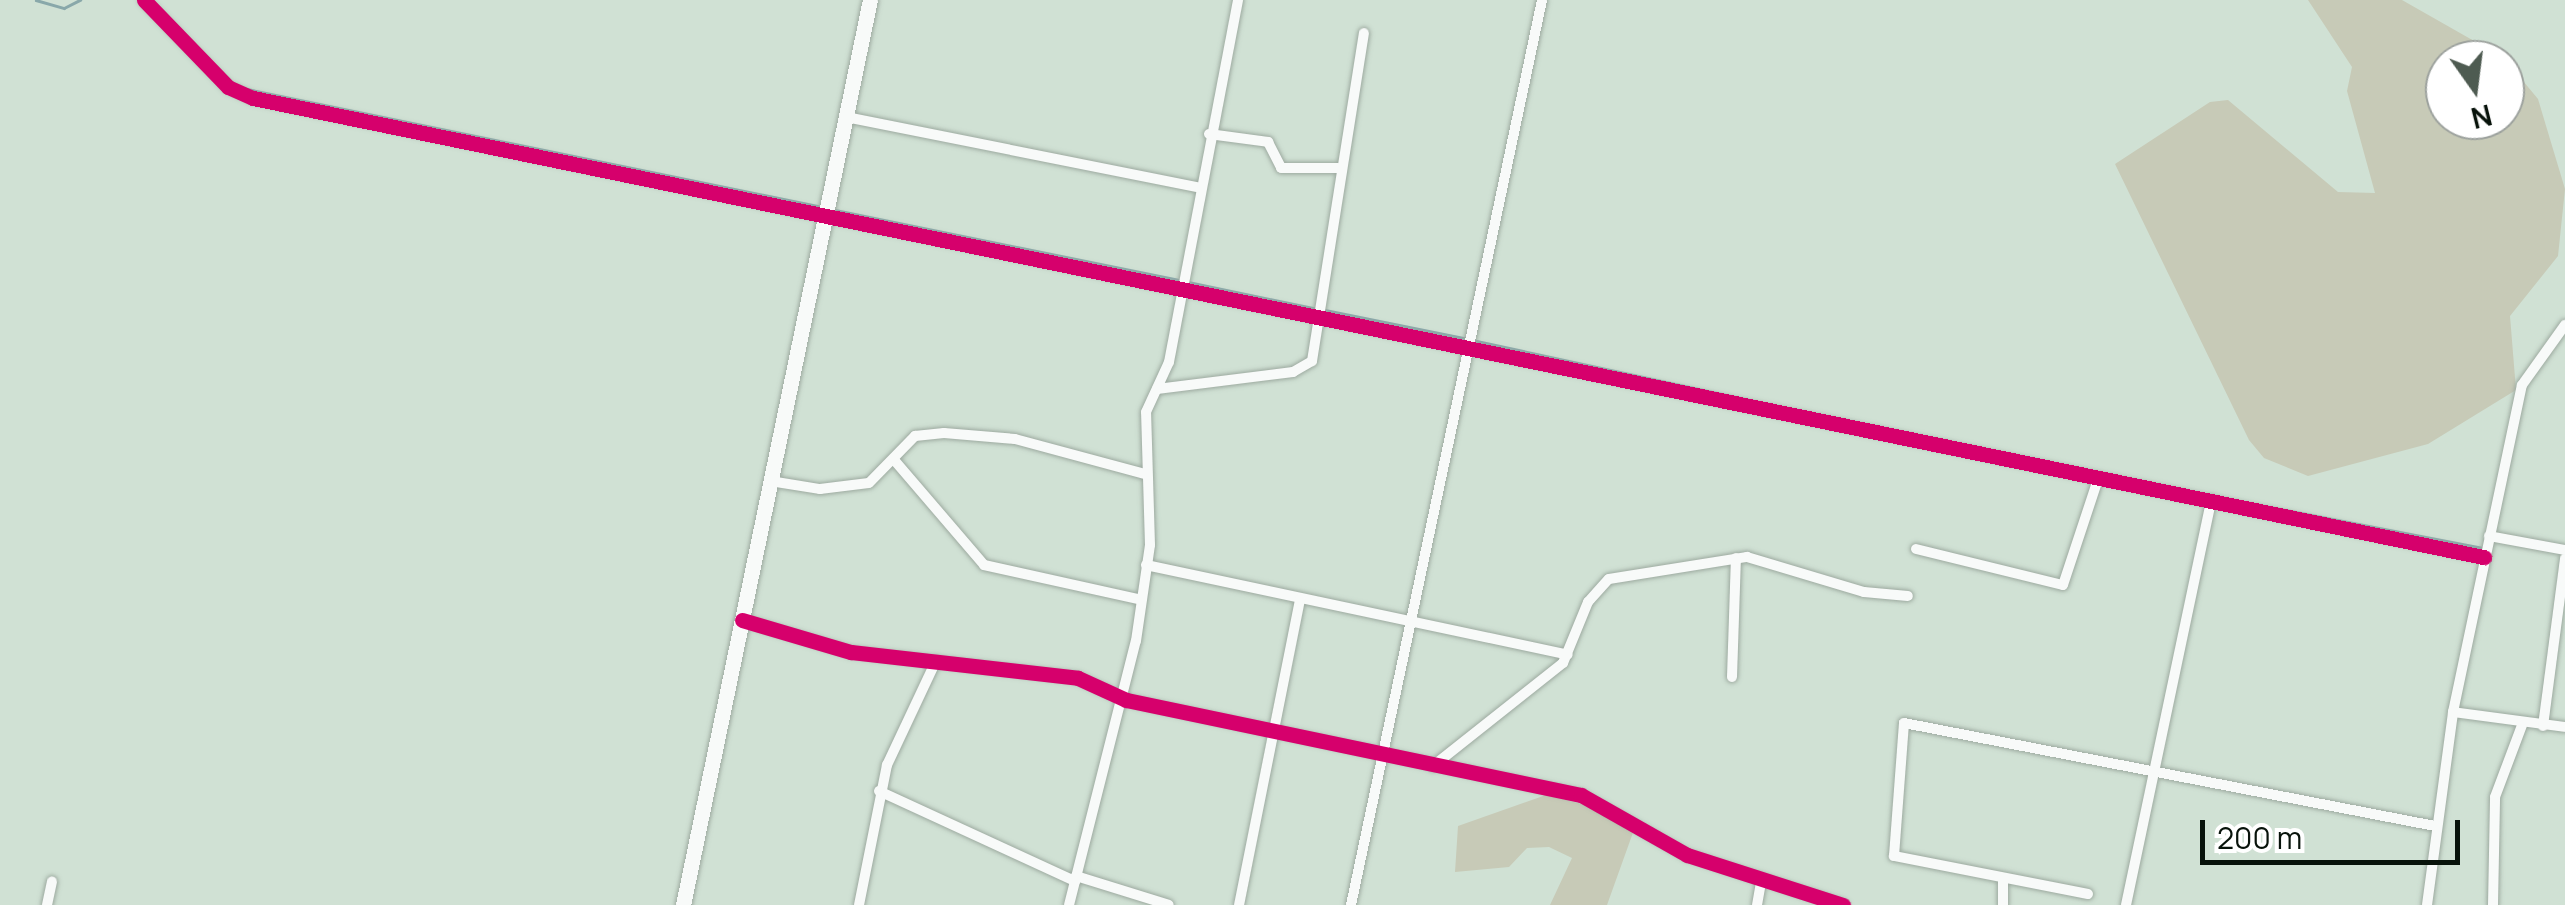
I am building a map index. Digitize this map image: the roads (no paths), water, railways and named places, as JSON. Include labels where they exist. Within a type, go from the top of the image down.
[{"type":"street","points":[[144,0],[228,87],[253,98],[1468,344],[2097,482],[2211,500],[2484,557]]},
{"type":"street","points":[[682,905],[870,0]]},
{"type":"street","points":[[1068,905],[1120,696],[1146,566],[1146,412],[1157,388],[1181,286],[1197,187],[1238,0]]},
{"type":"street","points":[[1351,905],[1542,0]]},
{"type":"street","points":[[1157,388],[1308,367],[1338,168],[1364,32]]},
{"type":"street","points":[[846,118],[1197,187]]},
{"type":"street","points":[[1210,134],[1268,142],[1280,168],[1338,168]]},
{"type":"street","points":[[2427,905],[2434,826],[2453,712],[2522,385],[2565,325]]},
{"type":"street","points":[[770,481],[854,485],[895,461],[924,433],[987,434],[1144,474]]},
{"type":"street","points":[[895,461],[980,563],[1137,598]]},
{"type":"street","points":[[1916,549],[2063,585],[2097,482]]},
{"type":"street","points":[[2126,905],[2211,500]]},
{"type":"street","points":[[2489,536],[2565,554],[2543,726]]},
{"type":"street","points":[[1732,677],[1736,558]]},
{"type":"street","points":[[1433,766],[1568,655],[1602,582],[1736,558],[1908,596]]},
{"type":"street","points":[[1146,566],[1568,655]]},
{"type":"street","points":[[1238,905],[1276,732],[1300,598]]},
{"type":"street","points":[[742,620],[822,647],[1078,678],[1120,696],[1606,802],[1687,855],[1843,905]]},
{"type":"street","points":[[859,905],[879,791],[936,661]]},
{"type":"street","points":[[2453,712],[2565,728]]},
{"type":"street","points":[[2088,894],[2003,880],[1892,853],[1904,723],[2155,766],[2434,826]]},
{"type":"street","points":[[2493,905],[2495,797],[2522,724]]},
{"type":"street","points":[[879,791],[1076,879],[1169,905]]},
{"type":"street","points":[[1756,905],[1762,878]]},
{"type":"street","points":[[2003,880],[2004,905]]},
{"type":"street","points":[[47,905],[52,882]]},
{"type":"waterway","points":[[36,0],[64,8],[80,0]]},
{"type":"waterway","points":[[242,88],[822,207]]},
{"type":"waterway","points":[[835,210],[1180,280]]},
{"type":"waterway","points":[[1188,282],[1317,309]]},
{"type":"waterway","points":[[1325,310],[1464,338]]},
{"type":"waterway","points":[[1472,340],[1796,410]]},
{"type":"waterway","points":[[2176,489],[2482,548]]}]
